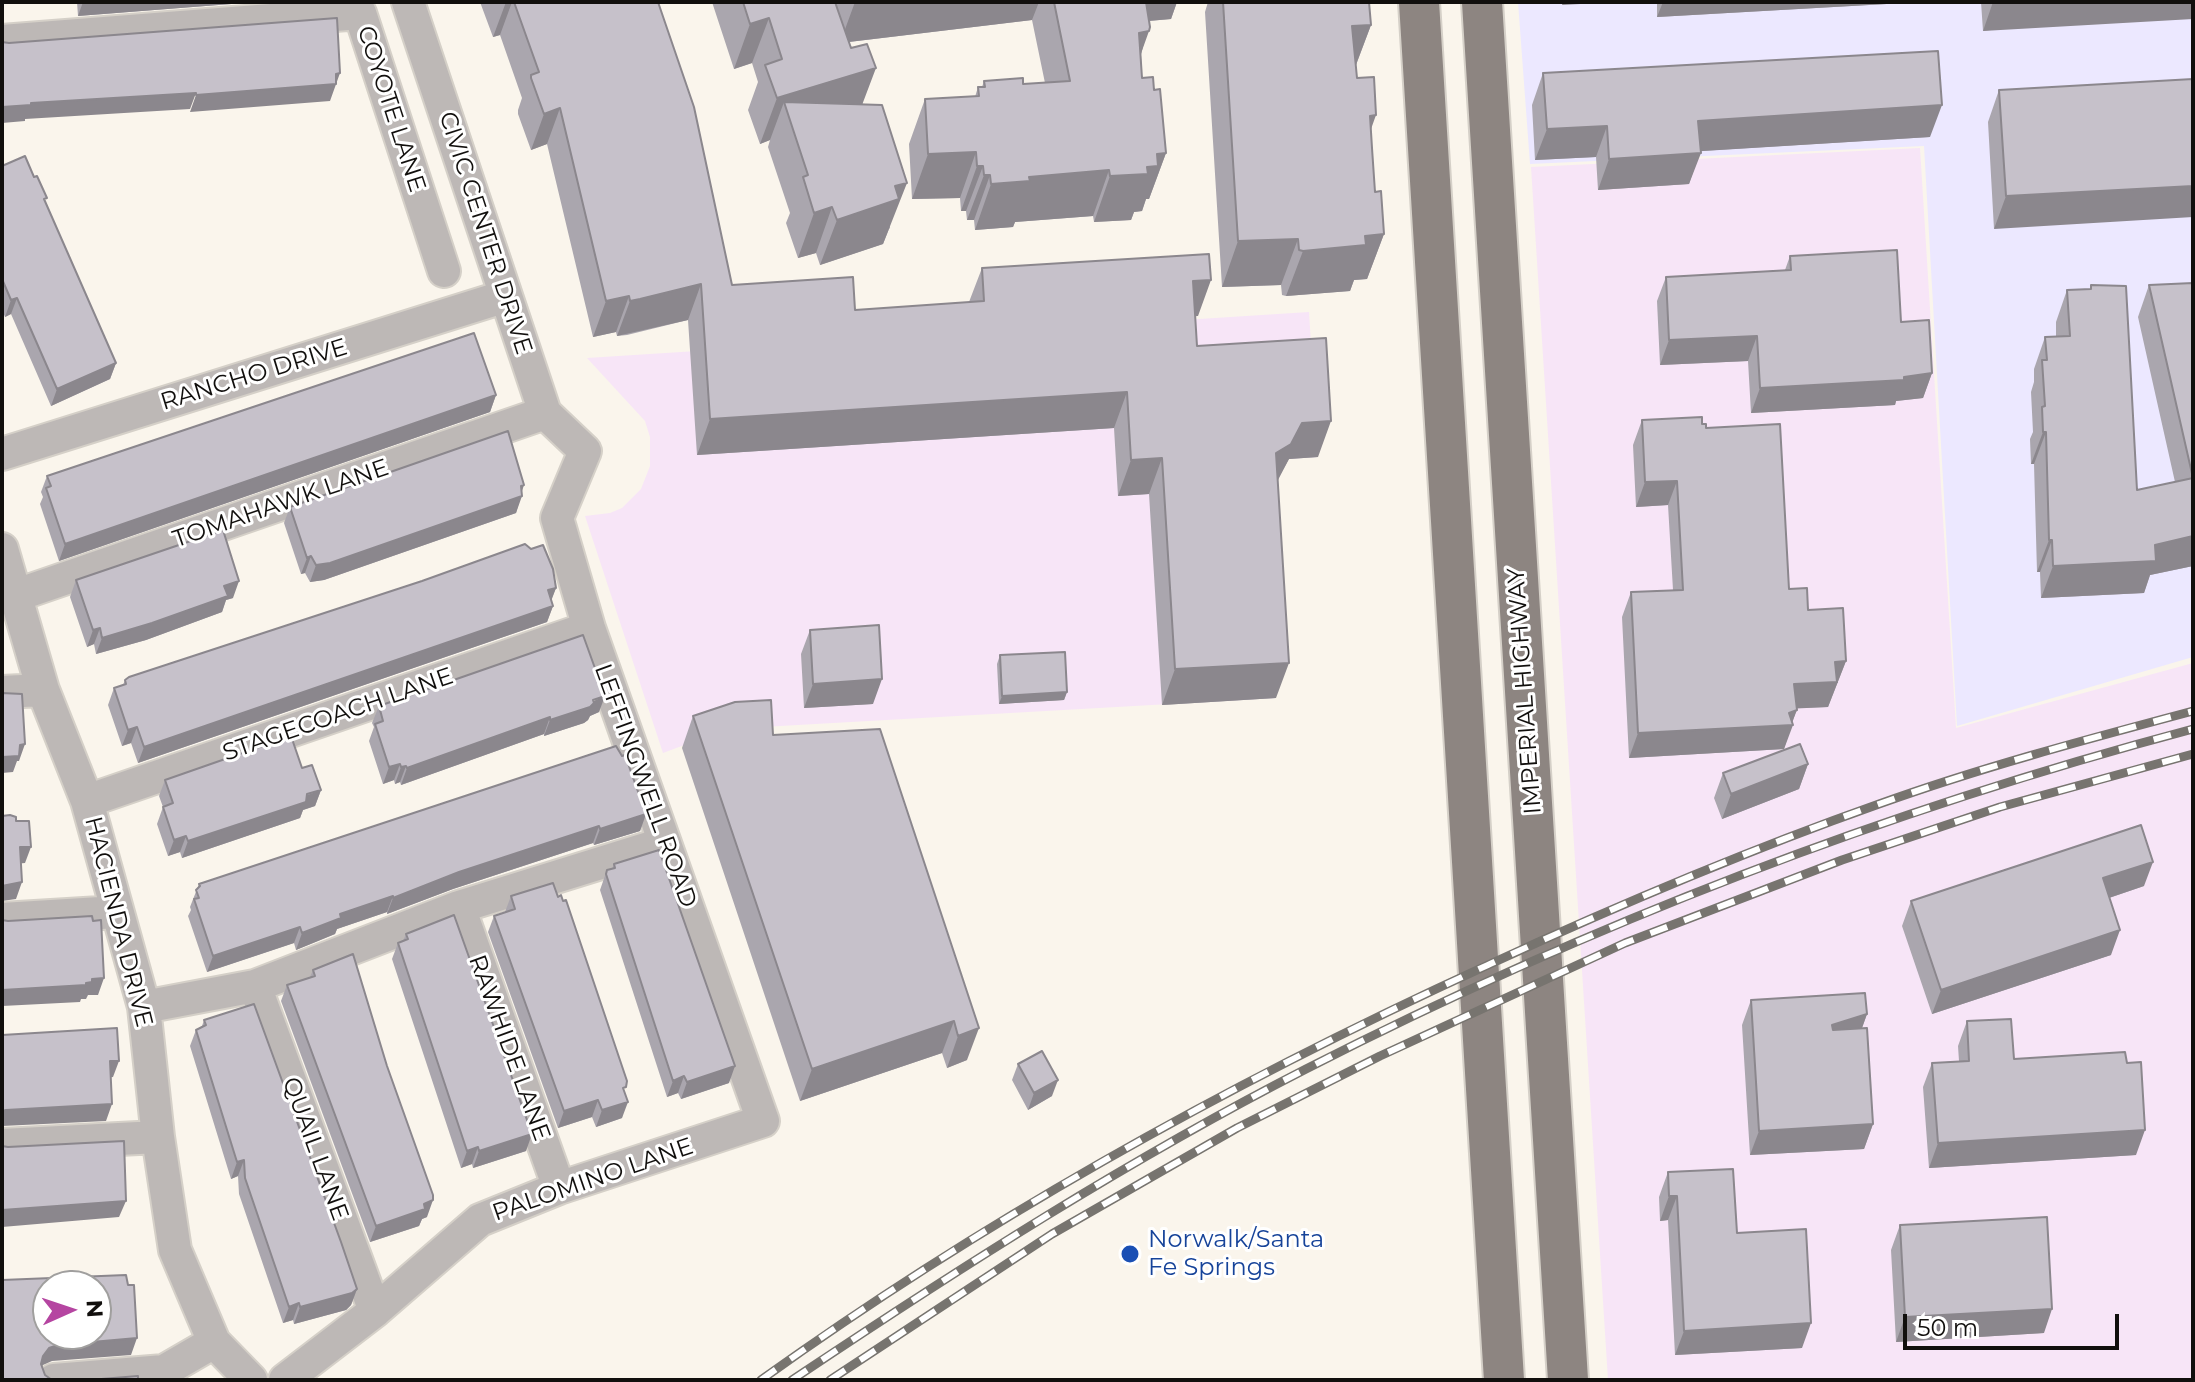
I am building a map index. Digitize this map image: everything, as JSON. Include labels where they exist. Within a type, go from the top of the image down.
[{"type":"main road","points":[[1419,2],[1504,1380]]},
{"type":"main road","name":"IMPERIAL HIGHWAY","points":[[1482,2],[1568,1380]]},
{"type":"street","name":"CIVIC CENTER DRIVE","points":[[408,2],[545,413],[585,451]]},
{"type":"street","name":"COYOTE LANE","points":[[2,41],[360,13],[444,271]]},
{"type":"street","name":"RANCHO DRIVE","points":[[2,454],[506,296]]},
{"type":"street","name":"TOMAHAWK LANE","points":[[17,595],[545,413]]},
{"type":"street","name":"LEFFINGWELL ROAD","points":[[585,451],[557,518],[589,628],[763,1121]]},
{"type":"street","name":"HACIENDA DRIVE","points":[[2,549],[43,690],[87,801],[144,1007],[158,1137],[175,1250],[214,1342],[251,1380]]},
{"type":"street","name":"STAGECOACH LANE","points":[[87,801],[589,628]]},
{"type":"street","points":[[2,692],[43,690]]},
{"type":"street","points":[[144,1007],[255,986],[459,907],[665,843]]},
{"type":"street","name":"RAWHIDE LANE","points":[[459,907],[559,1188]]},
{"type":"street","points":[[2,919],[117,912]]},
{"type":"street","name":"QUAIL LANE","points":[[255,986],[375,1311]]},
{"type":"street","name":"PALOMINO LANE","points":[[285,1380],[375,1311],[480,1220],[559,1188],[763,1121]]},
{"type":"street","points":[[2,1145],[158,1137]]},
{"type":"street","points":[[54,1380],[164,1371],[214,1342]]},
{"type":"shaded area","points":[[1518,2],[2193,2],[2193,657],[1957,726],[1924,146],[1530,164]]},
{"type":"shaded area","points":[[1920,148],[1956,728],[2193,663],[2193,1380],[1608,1380],[1531,167]]},
{"type":"shaded area","points":[[1309,312],[1318,457],[1288,459],[1278,480],[1263,487],[1276,698],[727,729],[663,753],[585,516],[622,508],[641,489],[650,466],[650,437],[645,421],[587,358]]},
{"type":"building","points":[[514,2],[658,2],[694,107],[732,285],[853,277],[855,310],[984,301],[982,268],[1209,254],[1211,280],[1193,281],[1197,346],[1326,338],[1331,421],[1302,423],[1291,444],[1276,453],[1289,663],[1175,669],[1162,458],[1131,460],[1127,392],[710,419],[701,284],[630,301],[629,296],[606,301],[560,108],[544,114],[531,78],[539,72]]},
{"type":"building","points":[[743,2],[835,2],[851,48],[867,44],[876,68],[777,98],[765,65],[782,59],[769,18],[750,24]]},
{"type":"building","points":[[1054,2],[1146,2],[1150,27],[1149,31],[1139,33],[1142,78],[1153,77],[1154,90],[1160,89],[1166,153],[1157,154],[1158,166],[1147,167],[1148,174],[1110,176],[1109,170],[1029,177],[1030,181],[991,184],[990,175],[984,175],[983,166],[977,166],[976,152],[928,154],[925,99],[979,96],[978,87],[985,87],[984,81],[1023,78],[1023,84],[1070,81]]},
{"type":"building","points":[[1223,2],[1369,2],[1371,25],[1352,26],[1357,78],[1374,77],[1376,115],[1370,116],[1372,148],[1375,192],[1381,191],[1384,234],[1365,236],[1366,245],[1303,251],[1299,250],[1298,239],[1238,241]]},
{"type":"building","points":[[337,18],[340,73],[336,74],[336,84],[2,107],[2,42]]},
{"type":"building","points":[[1938,51],[1942,105],[1698,121],[1701,153],[1609,159],[1607,126],[1547,129],[1543,73]]},
{"type":"building","points":[[2193,79],[2193,186],[2006,196],[1999,90]]},
{"type":"building","points":[[784,102],[882,105],[907,183],[895,186],[899,199],[837,220],[832,207],[814,213],[803,177],[808,175]]},
{"type":"building","points":[[25,156],[47,198],[44,199],[116,363],[57,389],[17,298],[11,300],[2,279],[2,166]]},
{"type":"building","points":[[1897,250],[1901,322],[1929,320],[1932,373],[1904,377],[1904,380],[1760,388],[1757,336],[1669,340],[1666,277],[1791,270],[1790,256]]},
{"type":"building","points":[[2193,283],[2193,478],[2149,285]]},
{"type":"building","points":[[2091,285],[2126,286],[2137,490],[2193,478],[2193,536],[2155,545],[2156,561],[2053,566],[2052,540],[2049,540],[2046,432],[2043,432],[2042,360],[2047,360],[2045,337],[2070,336],[2067,290],[2091,289]]},
{"type":"building","points":[[474,333],[496,395],[65,544],[46,488],[51,486],[47,476]]},
{"type":"building","points":[[1702,417],[1706,428],[1780,424],[1789,589],[1807,588],[1808,610],[1843,608],[1846,661],[1835,662],[1837,682],[1794,684],[1797,710],[1789,713],[1793,725],[1638,733],[1631,592],[1683,590],[1677,481],[1645,482],[1642,420]]},
{"type":"building","points":[[508,431],[524,485],[521,486],[522,496],[330,563],[316,565],[311,556],[307,558],[290,507]]},
{"type":"building","points":[[223,530],[239,581],[224,586],[228,596],[102,638],[100,628],[93,630],[76,580]]},
{"type":"building","points":[[525,544],[531,549],[543,545],[553,569],[556,588],[548,590],[553,606],[144,747],[137,727],[128,730],[114,688],[126,684],[125,680],[129,677]]},
{"type":"building","points":[[879,625],[882,679],[813,684],[810,630]]},
{"type":"building","points":[[583,635],[605,696],[593,700],[590,707],[550,720],[550,717],[407,768],[400,764],[389,767],[375,724],[383,721],[379,706]]},
{"type":"building","points":[[1065,652],[1067,692],[1002,696],[1000,655]]},
{"type":"building","points":[[2,693],[22,694],[25,744],[20,745],[19,756],[2,757]]},
{"type":"building","points":[[771,700],[773,735],[880,729],[979,1028],[958,1036],[954,1021],[812,1069],[693,716],[735,702]]},
{"type":"building","points":[[291,736],[302,768],[312,765],[321,790],[307,794],[306,802],[188,841],[186,836],[174,840],[163,807],[173,803],[165,780]]},
{"type":"building","points":[[1800,744],[1808,764],[1731,794],[1723,773]]},
{"type":"building","points":[[616,746],[622,756],[625,755],[646,814],[600,829],[599,826],[459,872],[393,898],[340,914],[341,918],[302,933],[300,927],[213,956],[194,899],[199,898],[196,890],[199,884]]},
{"type":"building","points":[[2,816],[16,817],[16,821],[29,821],[31,847],[20,847],[22,882],[2,886]]},
{"type":"building","points":[[2141,825],[2153,862],[2103,878],[2120,930],[1941,990],[1911,901]]},
{"type":"building","points":[[659,850],[735,1066],[687,1082],[684,1076],[673,1081],[606,874],[607,870],[615,868],[614,864]]},
{"type":"building","points":[[553,883],[558,897],[561,895],[563,901],[566,900],[627,1081],[623,1088],[628,1102],[602,1110],[598,1100],[564,1111],[494,916],[515,909],[511,896]]},
{"type":"building","points":[[454,915],[532,1134],[479,1151],[478,1147],[467,1151],[398,943],[408,939],[406,934]]},
{"type":"building","points":[[92,916],[93,921],[101,920],[104,978],[92,979],[86,985],[2,990],[2,920]]},
{"type":"building","points":[[353,954],[387,1066],[433,1195],[433,1200],[424,1204],[425,1209],[376,1226],[287,985],[315,976],[313,970]]},
{"type":"building","points":[[1865,993],[1867,1014],[1832,1025],[1833,1030],[1867,1028],[1873,1124],[1759,1131],[1751,1000]]},
{"type":"building","points":[[254,1004],[357,1289],[300,1307],[299,1303],[289,1307],[245,1178],[244,1160],[237,1162],[196,1030],[206,1025],[204,1020]]},
{"type":"building","points":[[2011,1019],[2014,1059],[2125,1052],[2127,1063],[2141,1062],[2145,1130],[1938,1143],[1932,1063],[1969,1061],[1967,1021]]},
{"type":"building","points":[[117,1028],[119,1061],[110,1061],[112,1104],[2,1111],[2,1035]]},
{"type":"building","points":[[1042,1051],[1058,1080],[1034,1093],[1018,1064]]},
{"type":"building","points":[[124,1141],[126,1201],[2,1210],[2,1146]]},
{"type":"building","points":[[1733,1169],[1737,1233],[1806,1229],[1811,1323],[1684,1331],[1677,1196],[1669,1196],[1668,1172]]},
{"type":"building","points":[[2047,1217],[2052,1309],[1905,1317],[1900,1225]]},
{"type":"building","points":[[126,1275],[128,1285],[134,1285],[137,1338],[112,1340],[112,1276]]},
{"type":"building","points":[[32,1279],[32,1350],[48,1350],[41,1364],[45,1375],[52,1380],[2,1380],[2,1280]]},
{"type":"building","points":[[138,1376],[138,1380],[89,1380]]},
{"type":"railway","points":[[761,1380],[935,1263],[1114,1155],[1206,1104],[1393,1009],[1682,880],[1879,804],[1996,766],[2193,711]]},
{"type":"railway","points":[[792,1380],[917,1297],[1109,1178],[1240,1104],[1413,1016],[1630,919],[1740,875],[1965,796],[2193,729]]},
{"type":"railway","points":[[830,1380],[1052,1234],[1237,1128],[1380,1056],[1625,943],[1842,860],[2000,807],[2193,754]]},
{"type":"place","name":"Norwalk/Santa Fe Springs","points":[[1130,1254]]}]
